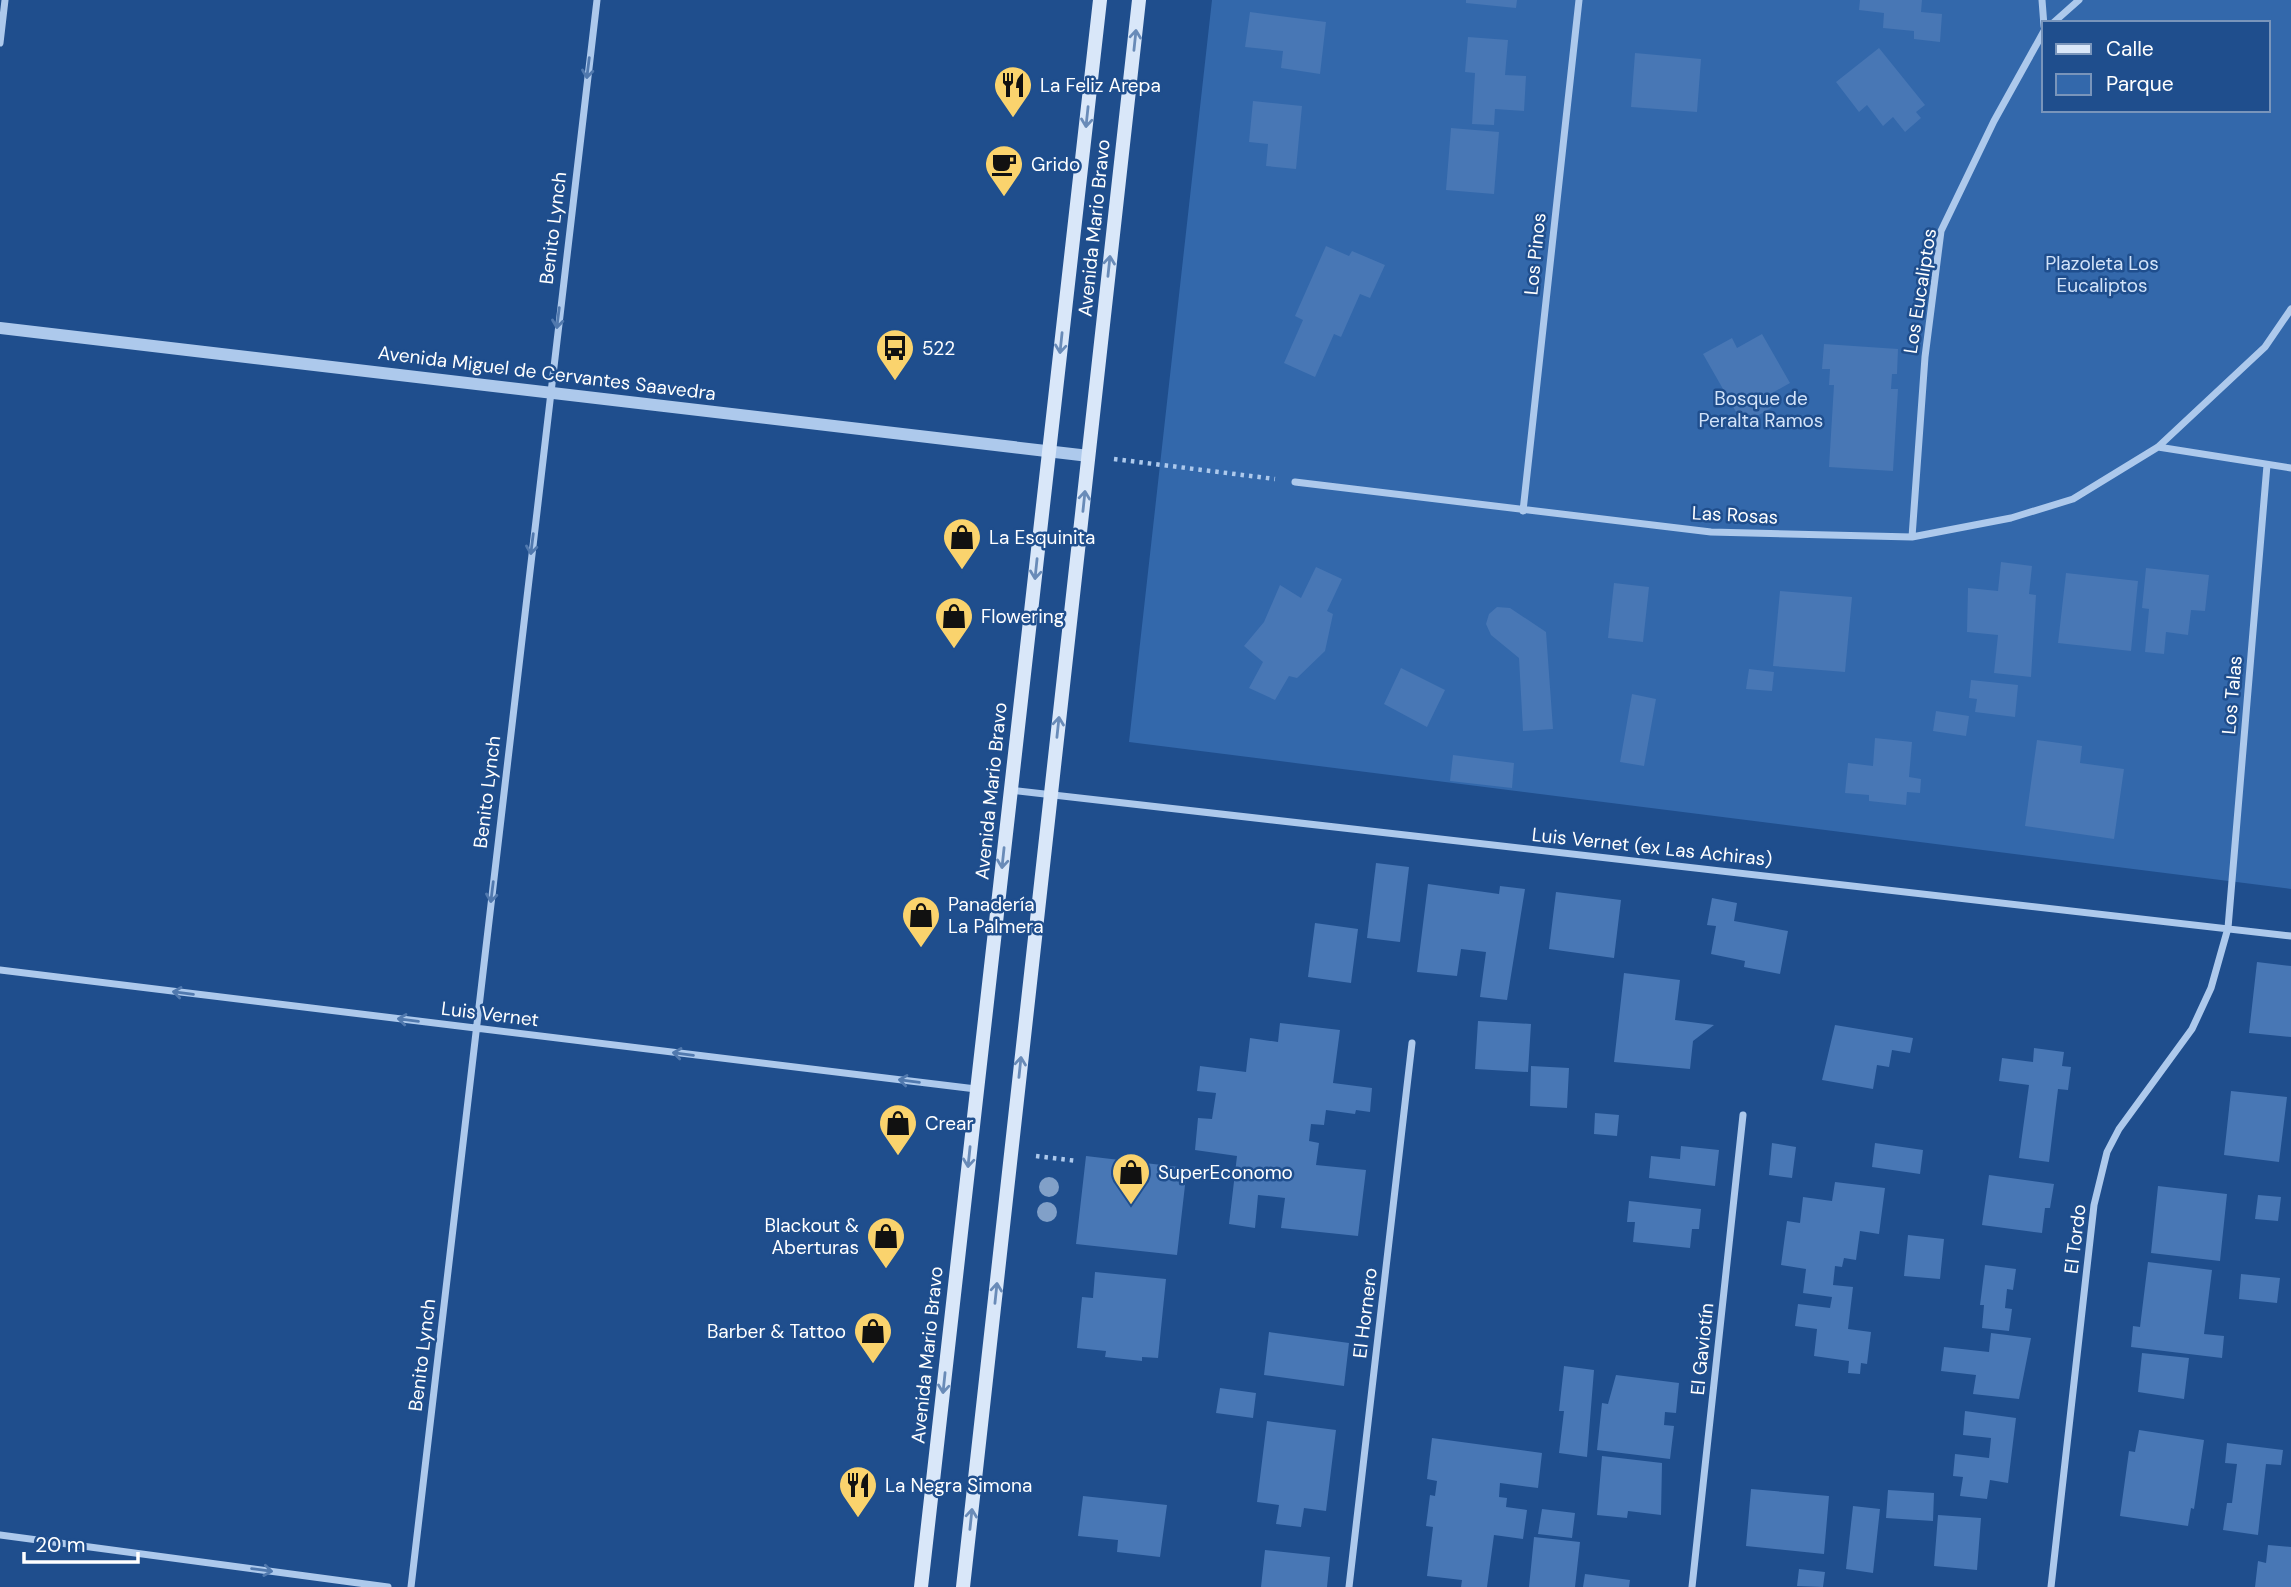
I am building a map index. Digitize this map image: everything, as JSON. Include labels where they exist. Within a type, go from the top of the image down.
[{"type":"main road","name":"Avenida Mario Bravo","points":[[921,1587],[1100,0]]},
{"type":"main road","name":"Avenida Mario Bravo","points":[[963,1587],[1139,0]]},
{"type":"street","points":[[0,43],[5,0]]},
{"type":"street","name":"Benito Lynch","points":[[411,1587],[597,0]]},
{"type":"street","name":"Los Pinos","points":[[1523,511],[1579,0]]},
{"type":"street","points":[[2042,0],[2044,21]]},
{"type":"street","points":[[2055,21],[2080,0]]},
{"type":"street","name":"Los Eucaliptos","points":[[1912,537],[1925,357],[1941,231],[1994,121],[2042,32]]},
{"type":"street","name":"Las Rosas","points":[[1295,482],[1710,532],[1912,537],[2011,518],[2073,499],[2158,447],[2265,346],[2291,309]]},
{"type":"street","name":"Avenida Miguel de Cervantes Saavedra","points":[[0,328],[1089,456]]},
{"type":"street","points":[[2158,447],[2291,468]]},
{"type":"street","name":"Los Talas","points":[[2228,928],[2267,465]]},
{"type":"street","name":"Luis Vernet (ex Las Achiras)","points":[[1010,790],[2291,936]]},
{"type":"street","name":"El Tordo","points":[[2051,1587],[2094,1205],[2107,1152],[2144,1091],[2192,1029],[2211,988],[2228,928]]},
{"type":"street","name":"Luis Vernet","points":[[0,971],[976,1089]]},
{"type":"street","name":"El Hornero","points":[[1349,1587],[1412,1044]]},
{"type":"street","name":"El Gaviotín","points":[[1692,1587],[1742,1115]]},
{"type":"street","points":[[0,1535],[388,1587]]},
{"type":"path","points":[[1089,456],[1295,482]]},
{"type":"path","points":[[1011,1154],[1077,1161]]},
{"type":"green space","name":"Bosque de Peralta Ramos","points":[[1212,0],[2291,0],[2291,889],[1129,742]]},
{"type":"building","points":[[1466,0],[1517,0],[1516,8],[1466,3]]},
{"type":"building","points":[[1860,0],[1922,0],[1921,12],[1942,14],[1940,42],[1914,39],[1914,31],[1883,28],[1884,13],[1859,10]]},
{"type":"building","points":[[1250,12],[1326,22],[1320,74],[1281,68],[1283,51],[1245,47]]},
{"type":"building","points":[[1468,37],[1508,40],[1505,75],[1526,76],[1524,111],[1495,109],[1494,125],[1472,124],[1475,73],[1465,72]]},
{"type":"building","points":[[1879,48],[1925,105],[1916,112],[1921,118],[1905,132],[1893,117],[1883,126],[1867,105],[1859,112],[1836,82]]},
{"type":"building","points":[[1635,53],[1701,59],[1697,112],[1631,107]]},
{"type":"building","points":[[1253,101],[1302,106],[1296,169],[1266,166],[1268,144],[1249,142]]},
{"type":"building","points":[[1451,128],[1499,132],[1494,194],[1446,190]]},
{"type":"building","points":[[1326,246],[1349,256],[1352,251],[1385,265],[1370,298],[1360,294],[1341,337],[1334,334],[1315,377],[1284,363],[1303,320],[1295,316]]},
{"type":"building","points":[[1762,334],[1790,383],[1765,397],[1771,408],[1743,424],[1703,354],[1732,338],[1737,348]]},
{"type":"building","points":[[1824,344],[1898,349],[1897,374],[1892,374],[1891,389],[1898,389],[1893,471],[1829,467],[1834,385],[1829,385],[1830,369],[1822,369]]},
{"type":"building","points":[[2001,562],[2032,566],[2029,594],[2036,595],[2031,677],[1994,673],[1998,635],[1967,632],[1968,588],[1998,591]]},
{"type":"building","points":[[1316,567],[1342,579],[1327,611],[1333,614],[1325,651],[1297,678],[1289,676],[1275,700],[1249,688],[1263,662],[1244,646],[1264,622],[1280,585],[1301,598]]},
{"type":"building","points":[[2146,568],[2209,575],[2205,611],[2191,610],[2188,635],[2166,632],[2164,654],[2145,652],[2149,609],[2142,608]]},
{"type":"building","points":[[2066,573],[2138,581],[2131,651],[2058,643]]},
{"type":"building","points":[[1614,583],[1649,587],[1643,642],[1608,638]]},
{"type":"building","points":[[1780,591],[1852,597],[1845,672],[1773,666]]},
{"type":"building","points":[[1497,607],[1510,608],[1546,632],[1553,729],[1523,731],[1519,658],[1491,635],[1486,624],[1489,614]]},
{"type":"building","points":[[1401,668],[1445,690],[1427,727],[1384,704]]},
{"type":"building","points":[[1749,669],[1774,672],[1772,691],[1746,689]]},
{"type":"building","points":[[1971,680],[2018,685],[2015,717],[1975,712],[1977,699],[1969,698]]},
{"type":"building","points":[[1632,694],[1656,699],[1644,766],[1620,762]]},
{"type":"building","points":[[1936,711],[1969,716],[1966,736],[1933,731]]},
{"type":"building","points":[[1875,738],[1912,742],[1909,777],[1921,779],[1920,793],[1907,792],[1906,805],[1869,801],[1869,795],[1845,793],[1848,763],[1873,766]]},
{"type":"building","points":[[2037,740],[2082,746],[2080,763],[2124,769],[2114,839],[2025,826]]},
{"type":"building","points":[[1453,755],[1514,763],[1512,788],[1450,781]]},
{"type":"building","points":[[1376,863],[1409,867],[1400,942],[1367,938]]},
{"type":"building","points":[[1428,884],[1499,894],[1500,886],[1525,889],[1507,1000],[1480,997],[1486,952],[1461,949],[1457,976],[1417,972]]},
{"type":"building","points":[[1556,892],[1621,900],[1614,958],[1549,949]]},
{"type":"building","points":[[1712,898],[1737,903],[1734,921],[1788,931],[1780,974],[1744,967],[1745,961],[1711,954],[1716,926],[1707,925]]},
{"type":"building","points":[[1315,923],[1358,929],[1351,983],[1308,977]]},
{"type":"building","points":[[2257,962],[2291,966],[2291,1037],[2249,1033]]},
{"type":"building","points":[[1624,973],[1680,980],[1675,1020],[1714,1025],[1693,1041],[1690,1069],[1614,1062]]},
{"type":"building","points":[[1478,1021],[1531,1024],[1528,1072],[1475,1069]]},
{"type":"building","points":[[1280,1023],[1340,1030],[1333,1083],[1372,1088],[1370,1112],[1356,1110],[1355,1114],[1326,1110],[1324,1125],[1311,1124],[1309,1141],[1319,1143],[1316,1165],[1366,1170],[1358,1236],[1281,1228],[1285,1198],[1258,1195],[1255,1228],[1229,1224],[1237,1156],[1195,1150],[1198,1118],[1212,1119],[1216,1093],[1197,1091],[1200,1066],[1246,1072],[1250,1038],[1278,1042]]},
{"type":"building","points":[[1835,1025],[1913,1038],[1910,1053],[1892,1050],[1889,1067],[1877,1065],[1873,1089],[1822,1080]]},
{"type":"building","points":[[2034,1048],[2064,1052],[2062,1066],[2071,1067],[2068,1090],[2058,1089],[2049,1162],[2019,1158],[2029,1085],[1999,1081],[2002,1058],[2033,1062]]},
{"type":"building","points":[[1531,1066],[1569,1068],[1567,1108],[1530,1106]]},
{"type":"building","points":[[2231,1091],[2287,1097],[2279,1162],[2224,1155]]},
{"type":"building","points":[[1595,1113],[1619,1115],[1617,1136],[1594,1134]]},
{"type":"building","points":[[1772,1143],[1796,1147],[1792,1178],[1769,1175]]},
{"type":"building","points":[[1875,1143],[1923,1150],[1920,1174],[1872,1167]]},
{"type":"building","points":[[1681,1146],[1719,1150],[1715,1186],[1649,1178],[1651,1156],[1680,1159]]},
{"type":"building","name":"SuperEconomo","points":[[1086,1156],[1187,1168],[1177,1255],[1076,1244]]},
{"type":"building","points":[[1989,1175],[2054,1184],[2050,1208],[2045,1208],[2042,1233],[1982,1225]]},
{"type":"building","points":[[1835,1182],[1885,1188],[1879,1234],[1860,1231],[1856,1260],[1844,1258],[1842,1267],[1835,1266],[1833,1285],[1853,1287],[1848,1329],[1871,1332],[1867,1364],[1861,1363],[1860,1374],[1848,1373],[1849,1361],[1814,1356],[1817,1329],[1795,1326],[1798,1304],[1830,1308],[1832,1297],[1803,1293],[1806,1269],[1781,1265],[1787,1221],[1800,1223],[1803,1197],[1832,1201]]},
{"type":"building","points":[[2158,1186],[2227,1194],[2220,1261],[2151,1253]]},
{"type":"building","points":[[2258,1195],[2281,1197],[2278,1221],[2255,1219]]},
{"type":"building","points":[[1629,1201],[1701,1209],[1699,1229],[1692,1229],[1690,1248],[1633,1242],[1635,1222],[1627,1222]]},
{"type":"building","points":[[1908,1235],[1944,1239],[1940,1279],[1904,1276]]},
{"type":"building","points":[[2148,1262],[2212,1270],[2204,1334],[2224,1336],[2222,1358],[2131,1347],[2133,1326],[2140,1327]]},
{"type":"building","points":[[1985,1265],[2016,1269],[2013,1290],[2007,1289],[2005,1308],[2012,1309],[2009,1331],[1982,1328],[1984,1305],[1980,1305]]},
{"type":"building","points":[[1095,1272],[1166,1279],[1158,1358],[1142,1357],[1142,1361],[1105,1357],[1106,1351],[1077,1348],[1082,1297],[1093,1298]]},
{"type":"building","points":[[2241,1274],[2280,1278],[2277,1303],[2239,1299]]},
{"type":"building","points":[[1269,1332],[1349,1343],[1344,1386],[1264,1375]]},
{"type":"building","points":[[1991,1333],[2031,1338],[2019,1399],[1973,1394],[1976,1375],[1941,1371],[1944,1347],[1989,1352]]},
{"type":"building","points":[[2142,1353],[2189,1358],[2184,1399],[2138,1392]]},
{"type":"building","points":[[1564,1366],[1594,1370],[1587,1457],[1559,1453],[1564,1411],[1559,1411]]},
{"type":"building","points":[[1616,1375],[1679,1383],[1676,1413],[1665,1412],[1664,1425],[1674,1426],[1670,1459],[1597,1450],[1602,1403],[1608,1404]]},
{"type":"building","points":[[1220,1388],[1256,1393],[1253,1418],[1216,1413]]},
{"type":"building","points":[[1965,1411],[2016,1418],[2008,1483],[1990,1480],[1987,1499],[1960,1496],[1963,1477],[1953,1476],[1955,1454],[1989,1458],[1991,1438],[1963,1435]]},
{"type":"building","points":[[1267,1421],[1336,1430],[1326,1511],[1304,1508],[1301,1527],[1276,1524],[1279,1505],[1257,1502]]},
{"type":"building","points":[[2139,1430],[2204,1440],[2194,1509],[2191,1508],[2188,1526],[2120,1516],[2129,1451],[2135,1452]]},
{"type":"building","points":[[1432,1438],[1542,1453],[1538,1488],[1500,1483],[1499,1497],[1507,1498],[1506,1507],[1527,1510],[1523,1539],[1494,1535],[1487,1587],[1461,1587],[1462,1580],[1427,1576],[1433,1527],[1426,1526],[1430,1495],[1435,1496],[1437,1481],[1427,1479]]},
{"type":"building","points":[[2227,1443],[2283,1450],[2281,1465],[2266,1464],[2258,1535],[2223,1530],[2227,1503],[2232,1503],[2237,1464],[2225,1463]]},
{"type":"building","points":[[1602,1456],[1662,1463],[1661,1515],[1628,1511],[1627,1518],[1597,1515]]},
{"type":"building","points":[[1751,1489],[1829,1496],[1824,1554],[1746,1546]]},
{"type":"building","points":[[1888,1490],[1934,1493],[1933,1521],[1886,1518]]},
{"type":"building","points":[[1083,1496],[1167,1505],[1160,1557],[1117,1552],[1118,1540],[1078,1536]]},
{"type":"building","points":[[1853,1506],[1880,1509],[1873,1573],[1846,1569]]},
{"type":"building","points":[[1542,1509],[1575,1513],[1572,1538],[1538,1534]]},
{"type":"building","points":[[1938,1515],[1981,1518],[1977,1570],[1934,1566]]},
{"type":"building","points":[[1534,1537],[1580,1542],[1575,1587],[1529,1587]]},
{"type":"building","points":[[2268,1545],[2291,1547],[2291,1587],[2255,1587],[2258,1561],[2266,1563]]},
{"type":"building","points":[[1265,1550],[1330,1557],[1327,1587],[1261,1587]]},
{"type":"building","points":[[1799,1569],[1825,1572],[1823,1587],[1797,1586]]},
{"type":"building","points":[[1585,1574],[1630,1580],[1629,1587],[1583,1587]]},
{"type":"place","name":"La Feliz Arepa","points":[[1013,119]]},
{"type":"place","name":"Grido","points":[[1004,198]]},
{"type":"place","name":"522","points":[[895,382]]},
{"type":"place","name":"La Esquinita","points":[[962,571]]},
{"type":"place","name":"Flowering","points":[[954,650]]},
{"type":"place","name":"Panadería La Palmera","points":[[921,949]]},
{"type":"place","name":"Crear","points":[[898,1157]]},
{"type":"place","name":"SuperEconomo","points":[[1131,1206]]},
{"type":"place","name":"Blackout & Aberturas","points":[[886,1270]]},
{"type":"place","name":"Barber & Tattoo","points":[[873,1365]]},
{"type":"place","name":"La Negra Simona","points":[[858,1519]]},
{"type":"park label","name":"Plazoleta Los Eucaliptos","points":[[2102,274]]}]
